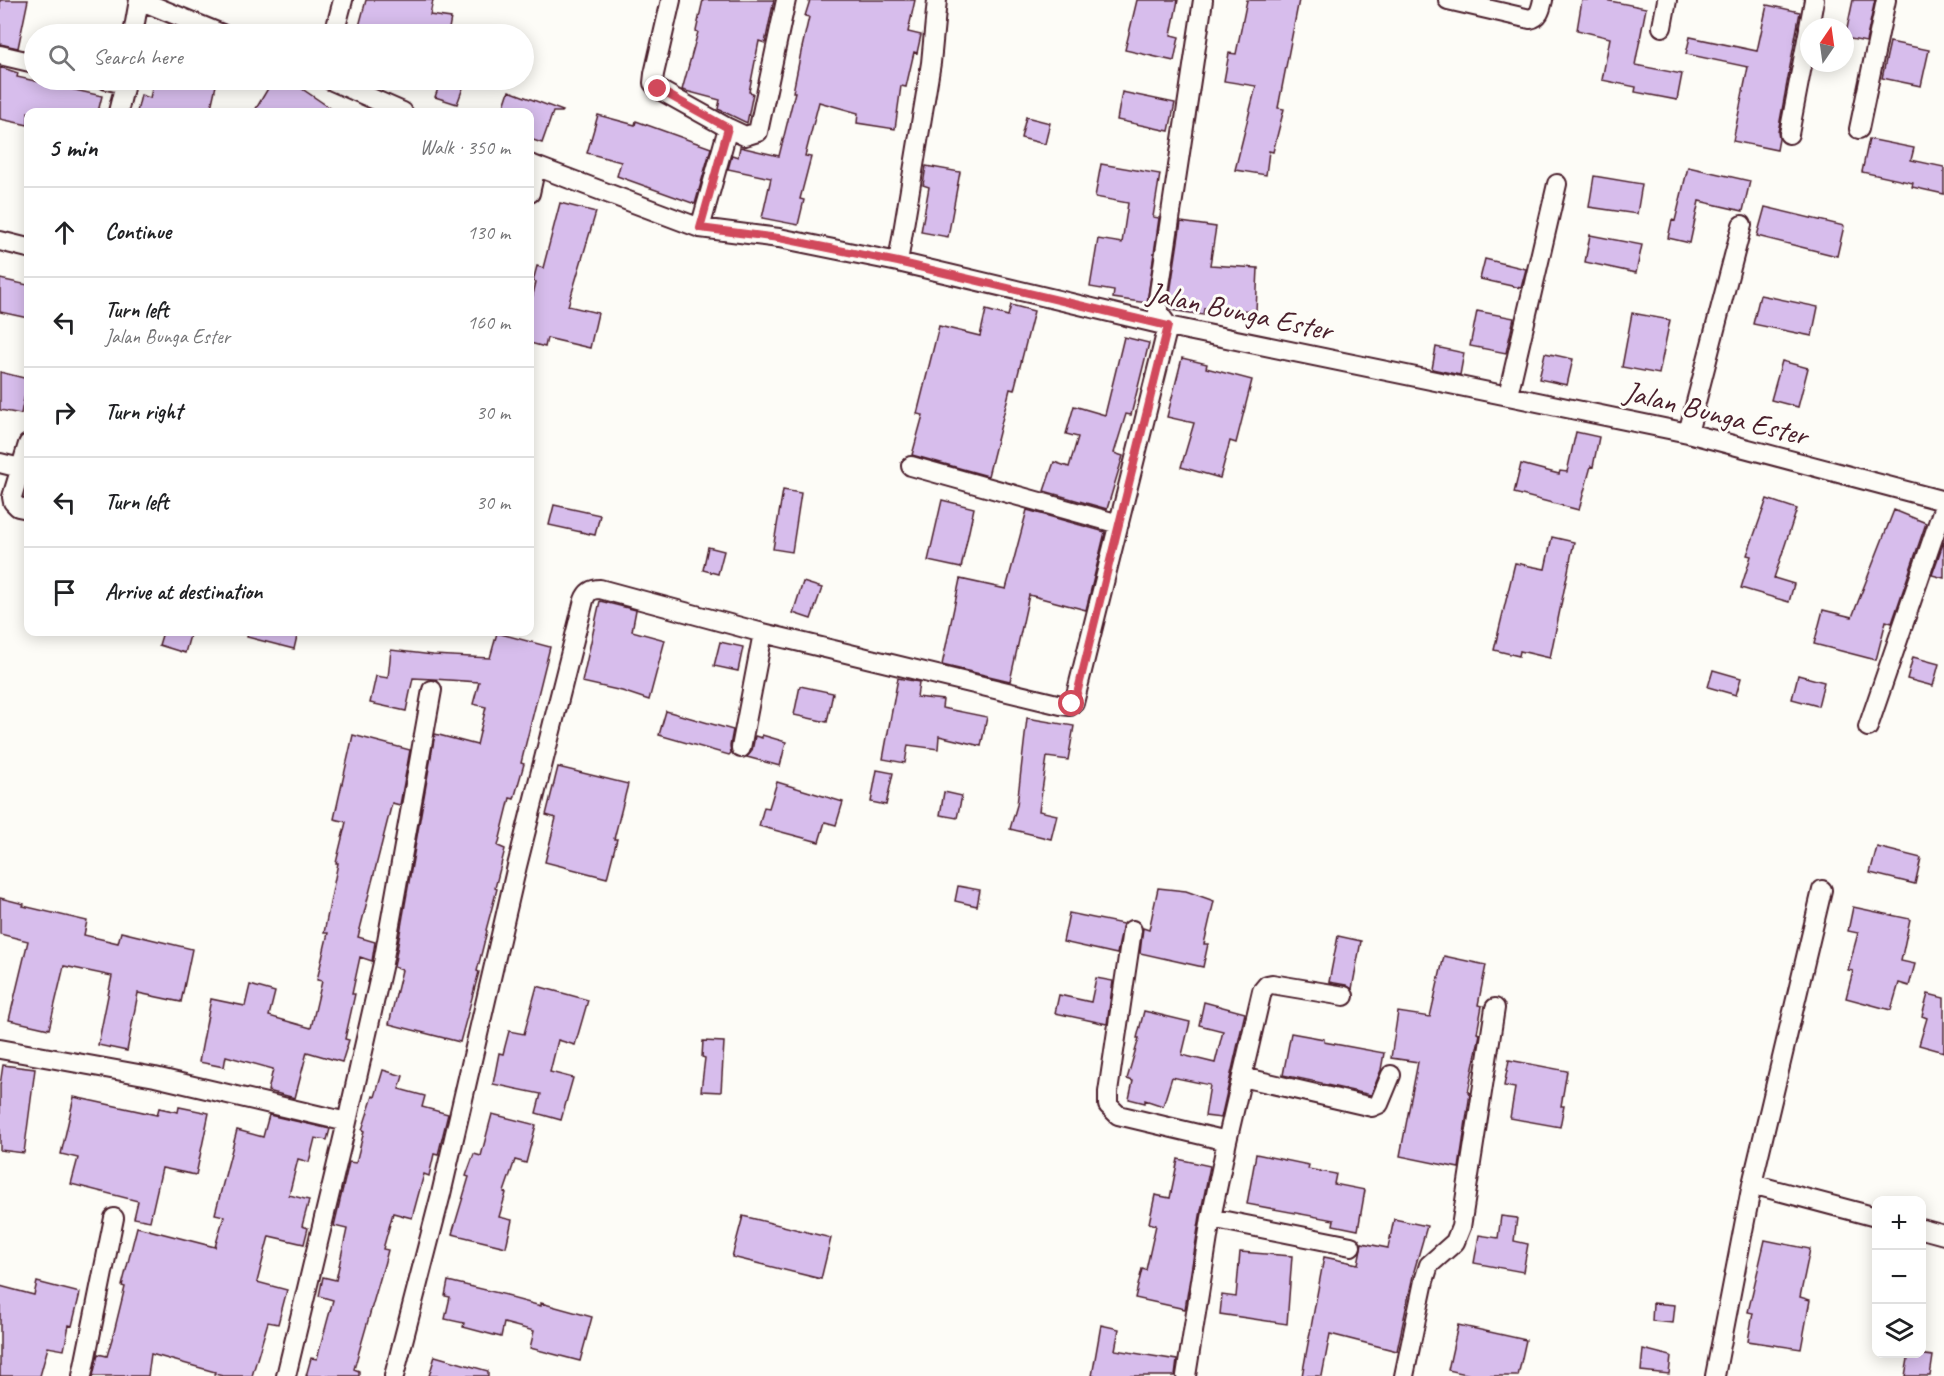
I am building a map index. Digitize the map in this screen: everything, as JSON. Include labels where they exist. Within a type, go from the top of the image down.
[{"type":"street","points":[[135,24],[139,0],[198,24]]},
{"type":"street","points":[[337,24],[343,0]]},
{"type":"street","points":[[671,0],[653,83],[658,89],[745,136],[758,132],[786,0]]},
{"type":"street","points":[[898,262],[931,63],[937,0]]},
{"type":"street","points":[[394,1376],[441,1194],[517,866],[586,596],[590,590],[600,589],[763,633],[1061,705],[1070,706],[1076,698],[1168,326],[1158,312],[1158,299],[1203,0]]},
{"type":"street","points":[[1448,0],[1530,19],[1541,11],[1543,0]]},
{"type":"street","points":[[1662,27],[1667,0]]},
{"type":"street","points":[[1811,18],[1814,0]]},
{"type":"street","points":[[1859,129],[1886,0]]},
{"type":"street","points":[[0,55],[24,61]]},
{"type":"street","points":[[1789,134],[1801,72]]},
{"type":"street","points":[[119,108],[123,90]]},
{"type":"street","points":[[346,90],[371,106]]},
{"type":"street","points":[[700,228],[728,128]]},
{"type":"street","name":"Jalan Bunga Ester","points":[[534,165],[700,228],[779,238],[898,262],[1168,326],[1688,433],[1944,501]]},
{"type":"street","points":[[1508,395],[1557,184]]},
{"type":"street","points":[[1688,433],[1742,225]]},
{"type":"street","points":[[0,241],[24,247]]},
{"type":"street","points":[[24,456],[12,497],[12,502],[24,508]]},
{"type":"street","points":[[0,463],[20,468]]},
{"type":"street","points":[[910,466],[1119,524]]},
{"type":"street","points":[[1868,727],[1944,506]]},
{"type":"street","points":[[741,748],[763,633]]},
{"type":"street","points":[[286,1376],[383,963],[432,690]]},
{"type":"street","points":[[1715,1376],[1752,1184],[1822,890]]},
{"type":"street","points":[[1132,930],[1108,1105],[1118,1115],[1227,1141]]},
{"type":"street","points":[[1186,1376],[1210,1218],[1262,991],[1267,985],[1283,985],[1344,996]]},
{"type":"street","points":[[1404,1376],[1424,1281],[1430,1265],[1455,1242],[1461,1227],[1496,1008]]},
{"type":"street","points":[[0,1049],[155,1077],[347,1122]]},
{"type":"street","points":[[1242,1077],[1372,1107],[1379,1104],[1391,1075]]},
{"type":"street","points":[[1752,1184],[1872,1216]]},
{"type":"street","points":[[82,1376],[114,1218]]},
{"type":"street","points":[[1210,1218],[1351,1246]]},
{"type":"street","points":[[1926,1230],[1944,1236]]},
{"type":"building","points":[[0,0],[28,0],[18,48],[0,44]]},
{"type":"building","points":[[366,0],[433,0],[430,15],[451,18],[450,24],[360,24]]},
{"type":"building","points":[[703,0],[774,0],[765,43],[759,41],[749,92],[753,93],[747,123],[718,109],[720,100],[682,90],[698,32],[696,31]]},
{"type":"building","points":[[810,0],[915,0],[908,32],[921,35],[917,53],[914,52],[906,87],[901,86],[895,129],[857,123],[858,113],[819,102],[805,156],[811,157],[800,199],[804,200],[798,225],[762,218],[771,178],[728,169],[732,155],[738,157],[740,147],[779,156],[795,92],[793,92],[809,17],[805,16]]},
{"type":"building","points":[[1137,0],[1178,0],[1171,35],[1179,37],[1174,61],[1125,50]]},
{"type":"building","points":[[1247,0],[1299,0],[1278,108],[1284,109],[1273,152],[1269,151],[1266,175],[1235,170],[1256,86],[1224,81],[1229,53],[1236,54]]},
{"type":"building","points":[[1582,0],[1605,0],[1646,8],[1635,65],[1682,74],[1677,100],[1635,92],[1636,87],[1602,80],[1610,38],[1577,30]]},
{"type":"building","points":[[1853,0],[1875,0],[1866,42],[1854,40],[1854,18],[1849,18]]},
{"type":"building","points":[[1767,5],[1800,12],[1778,132],[1777,150],[1733,141],[1748,67],[1686,54],[1690,37],[1757,51]]},
{"type":"building","points":[[1890,42],[1929,50],[1921,86],[1882,78]]},
{"type":"building","points":[[0,67],[18,73],[17,77],[24,79],[24,90],[75,90],[102,96],[99,108],[24,108],[24,124],[0,119]]},
{"type":"building","points":[[152,90],[215,90],[211,108],[138,108],[141,95],[150,98]]},
{"type":"building","points":[[267,90],[304,90],[330,108],[256,108]]},
{"type":"building","points":[[437,90],[462,90],[457,104],[435,97]]},
{"type":"building","points":[[509,91],[563,111],[553,112],[542,143],[534,140],[534,108],[503,108]]},
{"type":"building","points":[[1122,92],[1175,103],[1169,131],[1117,120]]},
{"type":"building","points":[[598,115],[635,125],[636,121],[711,148],[695,204],[617,176],[621,162],[587,153]]},
{"type":"building","points":[[1026,117],[1050,123],[1045,144],[1021,138]]},
{"type":"building","points":[[1869,139],[1914,148],[1911,160],[1944,167],[1944,194],[1912,187],[1913,183],[1862,172]]},
{"type":"building","points":[[1101,164],[1160,174],[1153,217],[1159,218],[1147,303],[1113,298],[1114,291],[1090,287],[1098,239],[1122,243],[1128,203],[1095,197]]},
{"type":"building","points":[[926,166],[960,172],[948,237],[921,232],[929,187],[923,185]]},
{"type":"building","points":[[1688,167],[1750,181],[1743,211],[1699,201],[1690,243],[1668,238],[1672,220],[1675,221]]},
{"type":"building","points":[[1594,176],[1642,184],[1637,214],[1589,207]]},
{"type":"building","points":[[560,203],[596,212],[568,306],[598,313],[590,348],[547,338],[545,347],[534,344],[536,282],[534,277],[537,266],[543,268]]},
{"type":"building","points":[[1765,207],[1844,226],[1837,256],[1757,236]]},
{"type":"building","points":[[1181,222],[1216,227],[1210,265],[1258,268],[1256,311],[1204,308],[1203,315],[1171,310],[1169,300]]},
{"type":"building","points":[[1590,235],[1642,245],[1636,273],[1585,262]]},
{"type":"building","points":[[1485,259],[1526,269],[1521,288],[1480,279]]},
{"type":"building","points":[[0,279],[24,284],[24,317],[0,312]]},
{"type":"building","points":[[1760,295],[1818,307],[1812,336],[1753,324]]},
{"type":"building","points":[[1011,305],[1034,311],[1014,390],[1010,389],[988,476],[912,455],[923,415],[917,414],[939,326],[980,336],[986,310],[1008,316]]},
{"type":"building","points":[[1477,311],[1514,318],[1506,353],[1470,346]]},
{"type":"building","points":[[1632,313],[1670,320],[1659,374],[1622,367]]},
{"type":"building","points":[[1124,337],[1149,343],[1131,415],[1126,414],[1114,453],[1123,456],[1107,509],[1044,491],[1054,462],[1069,467],[1078,437],[1066,434],[1074,406],[1105,415]]},
{"type":"building","points":[[1436,347],[1464,353],[1460,375],[1432,369]]},
{"type":"building","points":[[1545,353],[1573,359],[1567,385],[1539,379]]},
{"type":"building","points":[[1182,358],[1207,364],[1206,368],[1252,380],[1236,443],[1230,441],[1220,478],[1181,467],[1194,423],[1167,417]]},
{"type":"building","points":[[1782,361],[1808,368],[1798,407],[1771,400]]},
{"type":"building","points":[[0,372],[24,378],[21,414],[0,410]]},
{"type":"building","points":[[1576,432],[1599,437],[1593,467],[1591,466],[1579,510],[1514,493],[1521,464],[1559,474],[1560,471],[1567,472]]},
{"type":"building","points":[[783,490],[801,493],[792,552],[773,549]]},
{"type":"building","points":[[1767,499],[1797,509],[1774,578],[1794,584],[1789,602],[1741,588],[1751,556],[1747,555]]},
{"type":"building","points":[[942,500],[974,508],[961,568],[928,561]]},
{"type":"building","points":[[554,505],[600,515],[595,535],[549,525]]},
{"type":"building","points":[[1027,510],[1105,532],[1086,610],[1029,595],[1010,681],[942,665],[960,579],[1006,589]]},
{"type":"building","points":[[1894,510],[1926,523],[1892,623],[1886,621],[1876,660],[1814,644],[1823,610],[1852,617]]},
{"type":"building","points":[[1552,537],[1574,542],[1550,658],[1520,651],[1519,656],[1494,650],[1515,563],[1545,569]]},
{"type":"building","points":[[1944,541],[1944,578],[1932,575]]},
{"type":"building","points":[[708,547],[724,551],[718,574],[703,570]]},
{"type":"building","points":[[803,582],[822,588],[811,619],[793,613]]},
{"type":"building","points":[[600,601],[636,610],[632,631],[665,640],[649,700],[582,682]]},
{"type":"building","points":[[162,636],[190,636],[185,653],[159,645]]},
{"type":"building","points":[[247,636],[297,636],[294,649]]},
{"type":"building","points":[[496,636],[508,636],[550,647],[521,763],[524,764],[514,799],[510,798],[498,846],[505,849],[477,971],[479,972],[460,1042],[389,1024],[402,970],[394,967],[435,734],[477,745],[486,707],[473,704],[479,682],[413,678],[406,711],[370,703],[376,676],[388,678],[391,650],[490,658]]},
{"type":"building","points":[[720,642],[743,647],[738,671],[714,666]]},
{"type":"building","points":[[1913,657],[1939,664],[1933,686],[1907,679]]},
{"type":"building","points":[[1713,670],[1741,678],[1736,695],[1708,687]]},
{"type":"building","points":[[1798,675],[1824,682],[1818,706],[1792,699]]},
{"type":"building","points":[[898,678],[919,682],[917,697],[943,700],[942,708],[987,717],[981,746],[939,736],[938,749],[908,745],[905,763],[883,759]]},
{"type":"building","points":[[800,686],[833,693],[827,722],[794,715]]},
{"type":"building","points":[[666,711],[733,730],[731,753],[729,755],[659,735]]},
{"type":"building","points":[[1027,718],[1074,726],[1068,760],[1047,757],[1039,811],[1057,815],[1051,839],[1010,829],[1017,805]]},
{"type":"building","points":[[353,735],[410,750],[400,805],[392,803],[358,937],[375,942],[372,961],[360,957],[345,1039],[349,1040],[342,1062],[307,1052],[295,1098],[268,1091],[273,1069],[226,1056],[224,1067],[199,1062],[211,999],[245,1006],[250,985],[275,992],[269,1016],[311,1028],[322,981],[317,980],[328,933],[324,933],[338,863],[336,863],[346,822],[334,819]]},
{"type":"building","points":[[762,735],[786,742],[780,766],[747,757],[752,751],[755,736],[762,738]]},
{"type":"building","points":[[558,767],[628,784],[607,878],[545,862],[556,818],[546,815]]},
{"type":"building","points":[[877,770],[893,773],[886,805],[871,802]]},
{"type":"building","points":[[777,782],[843,802],[836,825],[825,822],[819,842],[759,826],[764,807],[769,808]]},
{"type":"building","points":[[944,792],[962,796],[957,818],[940,815]]},
{"type":"building","points":[[1877,847],[1921,858],[1915,884],[1870,873]]},
{"type":"building","points":[[958,886],[980,890],[977,906],[955,901]]},
{"type":"building","points":[[1158,888],[1186,891],[1214,901],[1204,944],[1208,944],[1203,967],[1140,953],[1143,928],[1149,930]]},
{"type":"building","points":[[0,898],[24,904],[23,906],[87,921],[84,935],[118,943],[121,932],[192,949],[181,1002],[138,993],[127,1051],[98,1045],[112,976],[64,966],[49,1029],[9,1020],[28,941],[0,934]]},
{"type":"building","points":[[1853,907],[1910,919],[1901,961],[1915,964],[1909,986],[1899,983],[1891,1010],[1846,998],[1853,971],[1848,970],[1858,933],[1848,931]]},
{"type":"building","points":[[1069,913],[1123,924],[1117,954],[1063,942]]},
{"type":"building","points":[[1338,936],[1361,941],[1352,989],[1346,985],[1329,982]]},
{"type":"building","points":[[1444,956],[1486,965],[1478,1005],[1482,1006],[1477,1033],[1480,1034],[1468,1092],[1470,1093],[1459,1168],[1400,1156],[1418,1062],[1391,1058],[1398,1012],[1430,1017]]},
{"type":"building","points":[[1096,978],[1113,981],[1107,1024],[1055,1013],[1059,995],[1091,1002]]},
{"type":"building","points":[[537,986],[588,1000],[575,1045],[558,1040],[550,1072],[573,1078],[561,1120],[536,1113],[541,1094],[493,1084],[499,1053],[503,1054],[509,1031],[524,1034]]},
{"type":"building","points":[[1928,994],[1944,998],[1944,1052],[1919,1045],[1927,1018],[1922,1016]]},
{"type":"building","points":[[1204,1002],[1245,1013],[1221,1118],[1205,1116],[1210,1085],[1172,1077],[1163,1106],[1145,1100],[1145,1103],[1129,1099],[1133,1081],[1127,1079],[1144,1011],[1190,1022],[1182,1055],[1215,1063],[1223,1031],[1199,1025]]},
{"type":"building","points":[[1291,1033],[1324,1039],[1324,1042],[1384,1053],[1381,1070],[1371,1095],[1283,1075]]},
{"type":"building","points":[[703,1041],[724,1042],[721,1092],[701,1091],[705,1058],[702,1057]]},
{"type":"building","points":[[1509,1060],[1567,1071],[1560,1127],[1510,1118],[1515,1088],[1504,1086]]},
{"type":"building","points":[[3,1065],[35,1069],[24,1153],[0,1150],[0,1085]]},
{"type":"building","points":[[383,1070],[403,1076],[399,1089],[425,1096],[422,1107],[448,1114],[438,1155],[434,1154],[429,1176],[424,1174],[412,1218],[393,1213],[383,1249],[388,1250],[354,1369],[359,1371],[359,1376],[306,1376],[311,1358],[317,1359],[333,1300],[319,1296],[323,1277],[336,1280],[347,1229],[334,1226],[349,1162],[356,1163],[364,1131],[362,1130]]},
{"type":"building","points":[[74,1097],[157,1115],[159,1108],[178,1112],[179,1107],[209,1113],[196,1175],[162,1168],[150,1221],[134,1218],[138,1201],[71,1184],[78,1158],[61,1154]]},
{"type":"building","points":[[492,1114],[536,1125],[526,1163],[515,1160],[504,1192],[506,1193],[499,1217],[512,1220],[506,1247],[452,1234],[469,1177],[466,1176],[474,1154],[481,1156]]},
{"type":"building","points":[[269,1115],[330,1129],[327,1140],[315,1138],[309,1162],[298,1159],[289,1195],[309,1200],[302,1226],[308,1228],[304,1244],[269,1236],[257,1282],[287,1290],[278,1324],[268,1322],[252,1376],[223,1376],[151,1354],[148,1376],[93,1376],[98,1354],[107,1356],[125,1287],[122,1286],[137,1227],[215,1247],[224,1216],[215,1214],[237,1130],[263,1137]]},
{"type":"building","points":[[1256,1154],[1309,1165],[1308,1169],[1336,1174],[1334,1184],[1365,1190],[1358,1230],[1333,1225],[1334,1220],[1247,1204]]},
{"type":"building","points":[[1178,1159],[1210,1166],[1185,1309],[1135,1298],[1142,1269],[1146,1270],[1156,1225],[1149,1223],[1155,1195],[1170,1198]]},
{"type":"building","points":[[743,1216],[831,1238],[821,1279],[732,1257]]},
{"type":"building","points":[[1501,1216],[1517,1218],[1514,1241],[1528,1244],[1523,1272],[1474,1263],[1479,1235],[1498,1238]]},
{"type":"building","points":[[1394,1219],[1427,1226],[1414,1271],[1397,1351],[1330,1334],[1322,1376],[1302,1376],[1324,1257],[1358,1264],[1362,1243],[1388,1248]]},
{"type":"building","points":[[1765,1240],[1810,1249],[1800,1297],[1810,1300],[1801,1349],[1748,1341],[1753,1313],[1748,1312]]},
{"type":"building","points":[[1240,1252],[1292,1256],[1287,1324],[1220,1314],[1222,1295],[1236,1297]]},
{"type":"building","points":[[448,1281],[592,1317],[580,1361],[530,1348],[534,1331],[504,1323],[501,1337],[463,1327],[464,1323],[445,1319],[450,1297],[445,1296]]},
{"type":"building","points":[[37,1282],[80,1293],[72,1326],[69,1325],[64,1350],[48,1347],[40,1376],[0,1376],[0,1286],[34,1295]]},
{"type":"building","points":[[1653,1303],[1675,1305],[1673,1323],[1652,1321]]},
{"type":"building","points":[[1101,1325],[1119,1329],[1115,1350],[1177,1360],[1175,1376],[1092,1376]]},
{"type":"building","points":[[1458,1325],[1526,1340],[1518,1376],[1475,1376],[1448,1370]]},
{"type":"building","points":[[1643,1349],[1671,1356],[1669,1374],[1641,1371]]},
{"type":"building","points":[[435,1356],[488,1371],[488,1376],[429,1376]]},
{"type":"building","points":[[1933,1356],[1930,1376],[1905,1376],[1908,1358]]},
{"type":"route","points":[[658,89],[728,128],[700,228],[779,238],[898,262],[1168,326],[1076,698],[1072,704]]}]
